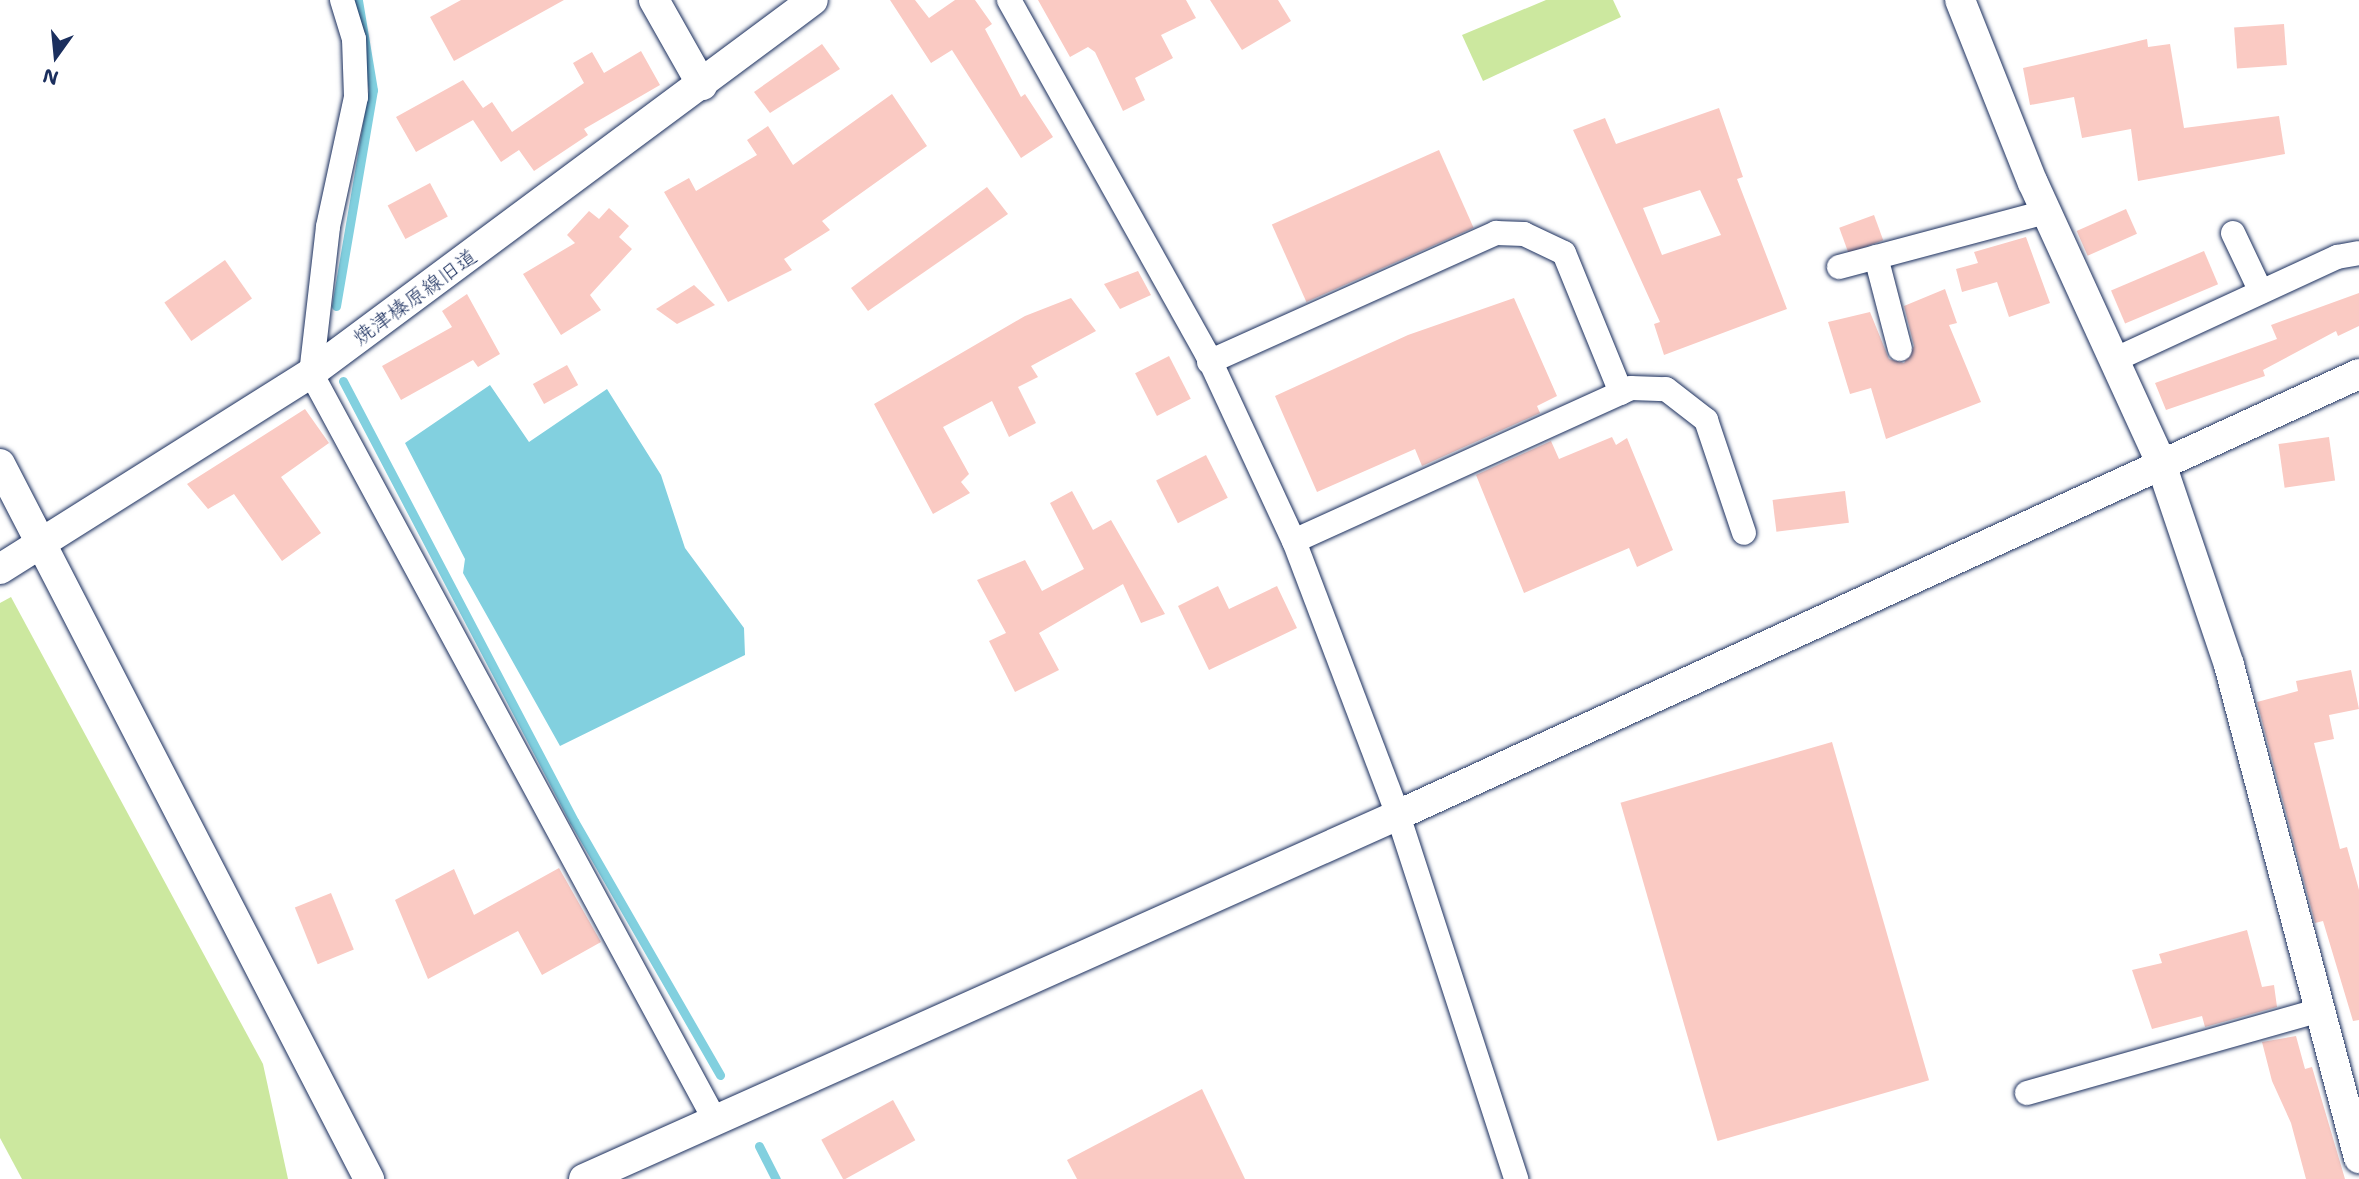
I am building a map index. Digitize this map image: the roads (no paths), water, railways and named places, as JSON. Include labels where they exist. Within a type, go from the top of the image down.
[{"type":"street","points":[[342,0],[354,39],[356,97],[328,228],[311,373],[716,1122]]},
{"type":"street","points":[[654,0],[702,85]]},
{"type":"street","name":"焼津榛原線旧道","points":[[0,569],[43,546],[311,373],[813,0]]},
{"type":"street","points":[[1009,0],[1209,362],[1294,541],[1398,815],[1516,1179]]},
{"type":"street","points":[[1960,0],[2046,212],[2160,461],[2229,665],[2359,1158]]},
{"type":"street","points":[[1839,267],[2046,212]]},
{"type":"street","points":[[1209,362],[1496,233],[1524,234],[1564,253],[1621,393]]},
{"type":"street","points":[[2233,233],[2261,292]]},
{"type":"street","points":[[2114,360],[2261,292],[2359,253]]},
{"type":"street","points":[[1876,257],[1900,349]]},
{"type":"street","points":[[584,1179],[1398,815],[2160,461],[2359,374]]},
{"type":"street","points":[[1294,541],[1621,393],[1666,389],[1706,420],[1744,533]]},
{"type":"street","points":[[0,464],[369,1179]]},
{"type":"street","points":[[2027,1093],[2320,1010]]},
{"type":"water","points":[[490,385],[529,442],[607,389],[661,475],[685,548],[744,628],[745,655],[560,746],[463,573],[465,559],[405,443]]},
{"type":"waterway","points":[[336,306],[373,90],[358,0]]},
{"type":"waterway","points":[[343,381],[574,821],[720,1075]]},
{"type":"waterway","points":[[759,1146],[776,1179]]}]
